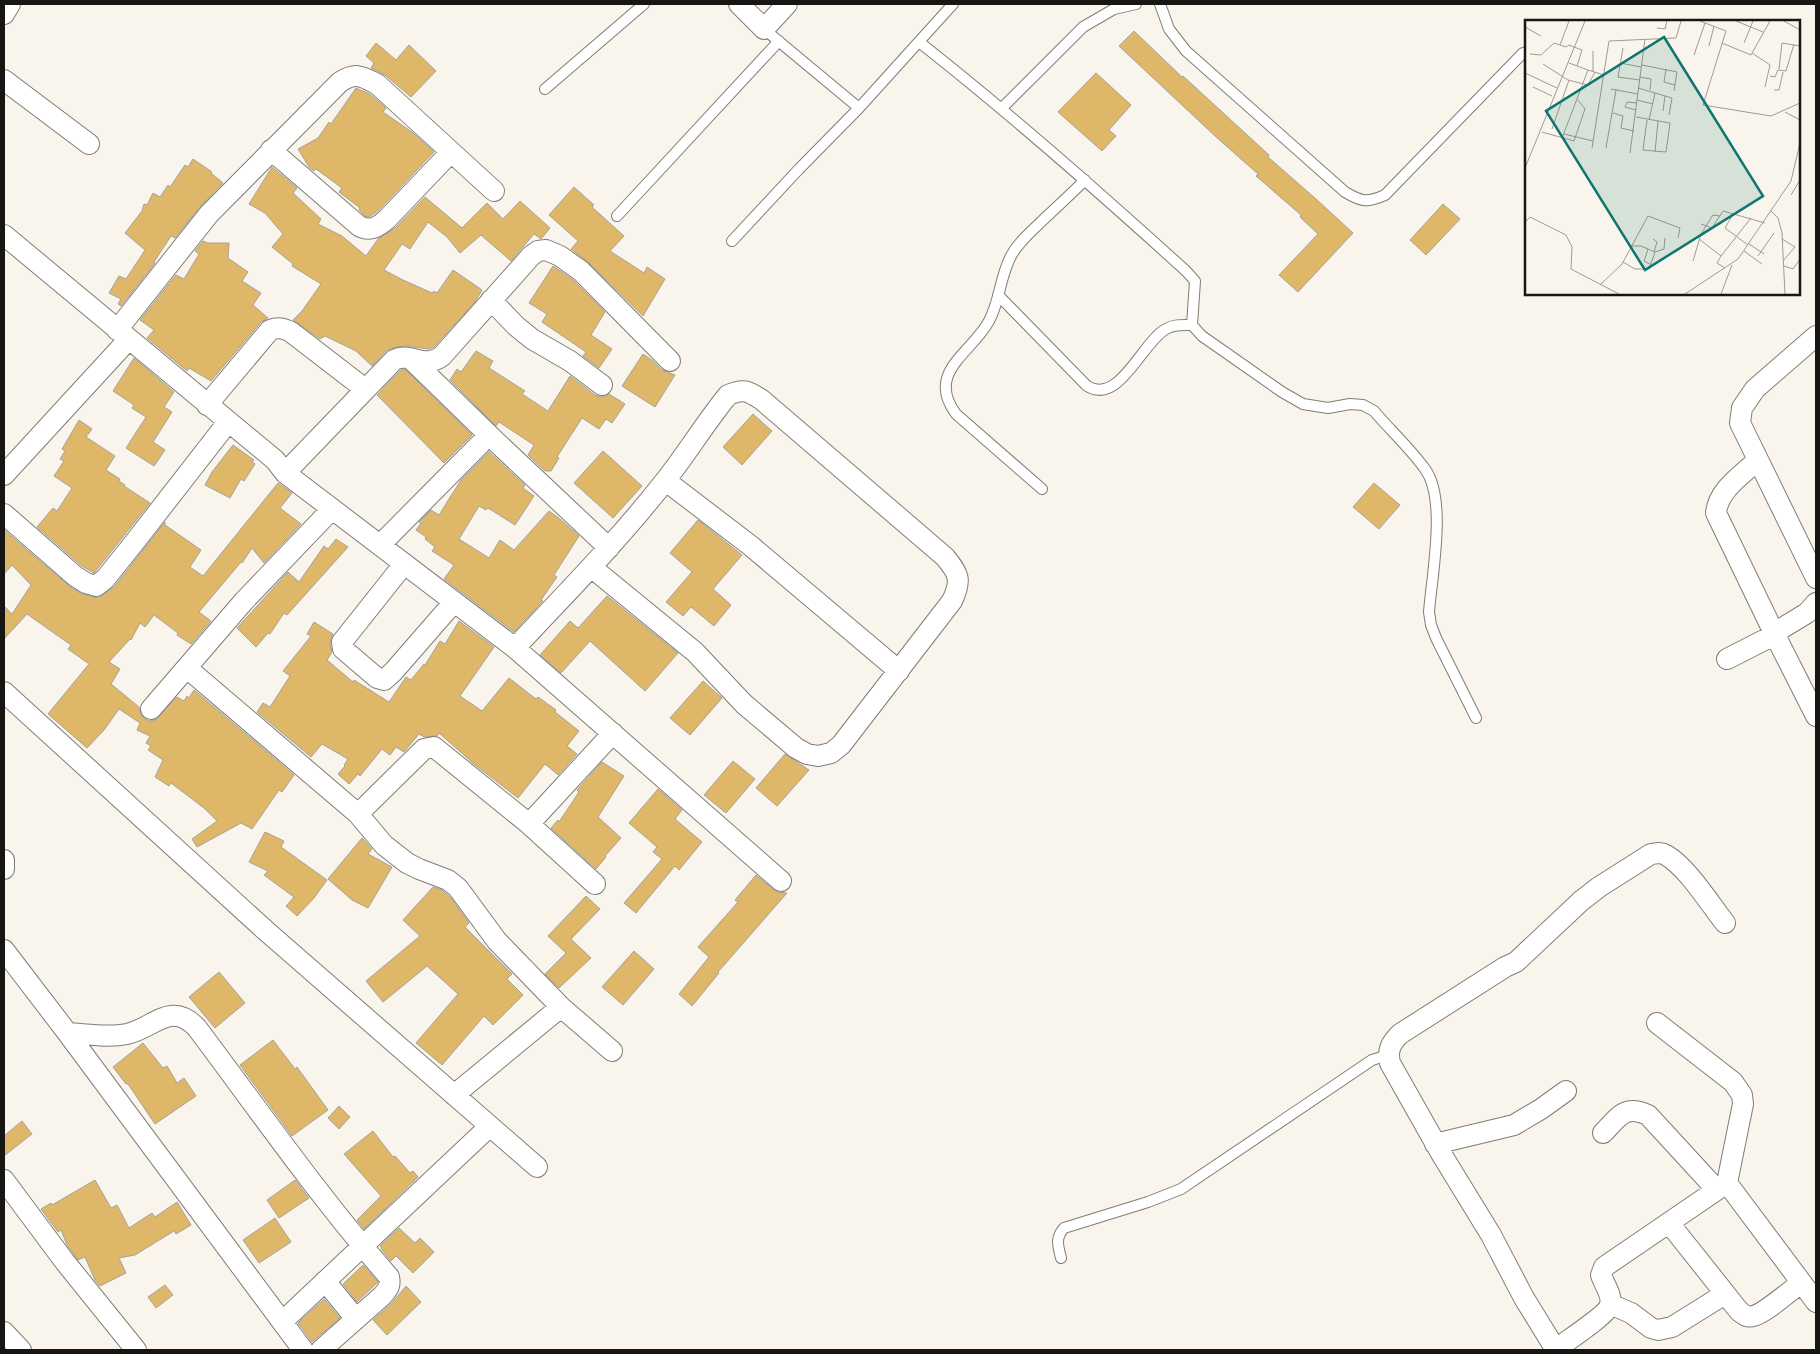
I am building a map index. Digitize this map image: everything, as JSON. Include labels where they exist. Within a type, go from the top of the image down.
[{"type":"street","points":[[4,14],[10,4]]},
{"type":"street","points":[[739,4],[772,35],[787,4]]},
{"type":"street","points":[[4,475],[122,335],[208,214],[340,82],[350,76],[361,76],[377,84],[494,191]]},
{"type":"street","points":[[4,80],[89,144]]},
{"type":"street","points":[[271,150],[364,229],[379,226],[452,152]]},
{"type":"street","points":[[4,236],[275,460],[286,473],[515,648],[781,881]]},
{"type":"street","points":[[286,473],[394,360],[400,357],[421,362],[436,360],[531,256],[538,251],[546,250],[553,252],[581,271],[670,361]]},
{"type":"street","points":[[491,300],[516,326],[532,339],[570,360],[602,385]]},
{"type":"street","points":[[207,404],[270,330],[276,327],[284,328],[291,332],[365,390]]},
{"type":"street","points":[[1814,344],[1755,389],[1742,408],[1740,423],[1816,578]]},
{"type":"street","points":[[411,359],[489,436],[609,548]]},
{"type":"street","points":[[515,648],[592,566],[609,548],[666,481],[728,395],[740,390],[762,400],[945,557],[959,578],[958,589],[952,602],[900,671],[841,745],[831,753],[818,756],[807,754],[796,748],[756,715],[695,652],[592,566]]},
{"type":"street","points":[[4,514],[75,576],[86,583],[96,586],[105,579],[228,422]]},
{"type":"street","points":[[380,545],[489,436]]},
{"type":"street","points":[[1758,460],[1724,491],[1716,506],[1716,513],[1816,716]]},
{"type":"street","points":[[666,481],[751,546],[900,671]]},
{"type":"street","points":[[152,709],[244,601],[332,509]]},
{"type":"street","points":[[404,564],[342,642],[342,649],[377,678],[384,680],[393,672],[454,602]]},
{"type":"street","points":[[1727,659],[1774,635],[1774,633],[1807,613],[1816,603]]},
{"type":"street","points":[[187,668],[358,814],[384,845],[419,870],[448,880],[458,888],[497,941],[561,1006],[612,1051]]},
{"type":"street","points":[[4,692],[264,930],[537,1167]]},
{"type":"street","points":[[529,824],[613,733]]},
{"type":"street","points":[[358,814],[424,749],[434,747],[529,824],[594,884]]},
{"type":"street","points":[[1657,1023],[1733,1082],[1742,1095],[1743,1104],[1722,1187],[1604,1267],[1601,1275],[1610,1298],[1610,1304],[1601,1315],[1555,1350],[1524,1298],[1491,1235],[1435,1144],[1390,1063],[1388,1055],[1393,1041],[1400,1034],[1516,962],[1581,901],[1599,887],[1651,854],[1658,852],[1674,860],[1699,887],[1726,923]]},
{"type":"street","points":[[4,860],[4,869]]},
{"type":"street","points":[[4,950],[68,1033],[303,1350]]},
{"type":"street","points":[[454,1095],[561,1006]]},
{"type":"street","points":[[68,1033],[126,1034],[172,1015],[191,1021],[362,1246],[389,1277],[388,1289],[382,1296],[320,1350]]},
{"type":"street","points":[[1435,1144],[1514,1125],[1566,1091]]},
{"type":"street","points":[[1603,1133],[1625,1111],[1632,1110],[1648,1115],[1722,1187],[1816,1302]]},
{"type":"street","points":[[282,1322],[490,1126]]},
{"type":"street","points":[[4,1180],[64,1262],[136,1350]]},
{"type":"street","points":[[1669,1223],[1744,1315],[1751,1317],[1760,1314],[1801,1283]]},
{"type":"street","points":[[325,1281],[356,1319]]},
{"type":"street","points":[[1610,1304],[1631,1312],[1658,1330],[1672,1327],[1726,1294]]},
{"type":"street","points":[[4,1332],[21,1350]]},
{"type":"lane","points":[[545,89],[644,4]]},
{"type":"lane","points":[[732,241],[859,108],[953,4]]},
{"type":"lane","points":[[1002,108],[1084,27],[1114,9],[1136,4]]},
{"type":"lane","points":[[1160,4],[1169,29],[1186,51],[1345,192],[1358,200],[1371,201],[1384,195],[1522,53]]},
{"type":"lane","points":[[617,216],[772,35],[859,108]]},
{"type":"lane","points":[[918,42],[1002,108],[1086,180],[1186,271],[1195,281],[1192,325],[1202,336],[1302,404],[1328,408],[1350,404],[1363,405],[1374,411],[1426,469],[1437,500],[1438,516],[1430,605],[1431,625],[1476,718]]},
{"type":"lane","points":[[1042,489],[956,414],[948,403],[945,391],[948,374],[955,361],[989,322],[1005,271],[1019,243],[1086,180]]},
{"type":"lane","points":[[998,295],[1087,386],[1095,391],[1114,385],[1159,333],[1177,325],[1192,325]]},
{"type":"lane","points":[[1061,1258],[1057,1241],[1059,1233],[1064,1228],[1148,1202],[1182,1189],[1372,1060],[1388,1055]]},
{"type":"building","points":[[1134,31],[1269,155],[1268,157],[1353,233],[1298,292],[1279,275],[1318,234],[1300,217],[1301,215],[1256,176],[1258,174],[1119,46]]},
{"type":"building","points":[[376,43],[396,60],[409,45],[436,71],[411,97],[385,75],[371,68],[374,63],[366,56]]},
{"type":"building","points":[[1096,73],[1131,105],[1109,130],[1116,136],[1102,151],[1058,112]]},
{"type":"building","points":[[356,88],[370,94],[386,108],[383,112],[412,132],[434,152],[379,210],[369,217],[365,216],[359,210],[360,208],[339,192],[342,188],[316,169],[314,171],[309,167],[298,149],[318,138],[329,122],[331,124]]},
{"type":"building","points":[[193,159],[212,172],[223,183],[200,207],[175,238],[171,236],[155,263],[121,306],[118,304],[121,299],[109,293],[119,276],[126,279],[145,250],[125,233],[142,211],[144,204],[147,205],[153,193],[160,197],[168,185],[170,187],[185,165],[188,167]]},
{"type":"building","points":[[272,167],[297,188],[293,193],[321,219],[318,224],[342,236],[366,256],[378,239],[395,228],[425,197],[462,228],[487,203],[503,219],[520,201],[550,228],[541,239],[534,234],[511,261],[481,235],[460,253],[447,237],[428,222],[410,249],[402,244],[384,270],[432,293],[434,291],[437,293],[453,270],[482,290],[475,302],[434,347],[428,349],[407,346],[396,347],[386,351],[372,366],[356,351],[325,336],[320,339],[293,320],[302,311],[321,284],[292,266],[293,264],[272,247],[283,234],[265,213],[249,204]]},
{"type":"building","points":[[574,187],[594,205],[592,207],[624,236],[610,251],[644,273],[647,267],[665,279],[643,316],[589,263],[571,249],[578,241],[549,215]]},
{"type":"building","points":[[1443,204],[1460,219],[1426,255],[1410,240]]},
{"type":"building","points":[[203,241],[208,243],[229,243],[228,258],[248,272],[242,281],[261,293],[253,305],[268,318],[261,322],[211,381],[189,368],[187,371],[147,338],[154,330],[140,320],[176,275],[184,279],[199,254],[195,251]]},
{"type":"building","points":[[553,266],[573,280],[605,312],[591,335],[612,349],[599,368],[583,356],[586,352],[542,322],[547,314],[529,303]]},
{"type":"building","points":[[476,351],[493,361],[489,368],[525,391],[522,394],[548,411],[570,376],[595,395],[601,397],[609,394],[625,404],[612,423],[606,419],[599,429],[582,418],[557,457],[559,458],[551,471],[545,471],[528,455],[534,445],[499,422],[496,426],[450,380],[457,369],[461,372]]},
{"type":"building","points":[[643,354],[662,370],[675,375],[655,407],[622,386]]},
{"type":"building","points":[[134,358],[174,392],[164,407],[172,412],[153,442],[165,450],[154,466],[126,448],[146,417],[132,408],[134,405],[113,391]]},
{"type":"building","points":[[405,369],[472,435],[444,463],[377,395],[401,370]]},
{"type":"building","points":[[753,414],[772,431],[742,465],[723,447]]},
{"type":"building","points":[[79,420],[92,429],[86,437],[115,456],[106,470],[120,479],[119,481],[124,486],[150,503],[94,573],[82,566],[37,527],[53,508],[57,511],[72,488],[54,476],[64,461],[60,459],[65,451],[62,449]]},
{"type":"building","points":[[233,445],[254,460],[252,462],[255,464],[244,481],[241,479],[230,498],[205,485],[212,472]]},
{"type":"building","points":[[603,451],[642,486],[613,518],[574,483]]},
{"type":"building","points":[[489,452],[525,485],[523,488],[534,496],[515,525],[488,508],[486,510],[479,506],[459,539],[489,558],[500,540],[514,550],[549,511],[579,536],[554,575],[557,577],[541,600],[543,601],[514,632],[444,579],[454,565],[432,551],[435,547],[416,530],[421,523],[419,522],[431,510],[439,515],[461,480]]},
{"type":"building","points":[[278,483],[292,493],[280,508],[301,524],[264,563],[252,548],[242,563],[199,612],[211,621],[191,644],[177,635],[178,633],[154,615],[145,627],[140,623],[131,640],[109,662],[120,669],[111,684],[139,707],[140,713],[144,718],[149,721],[155,720],[177,697],[184,701],[187,696],[189,698],[194,690],[294,775],[282,792],[279,790],[252,829],[241,823],[197,847],[192,839],[217,821],[204,808],[171,783],[169,786],[155,777],[163,760],[148,750],[151,746],[146,743],[150,736],[137,730],[140,723],[119,709],[104,730],[87,748],[48,714],[89,664],[68,649],[71,645],[27,614],[4,639],[4,606],[12,614],[31,585],[12,565],[4,574],[4,530],[69,586],[82,594],[98,598],[114,587],[165,522],[165,525],[201,550],[190,567],[203,576]]},
{"type":"building","points":[[1374,483],[1400,505],[1379,529],[1353,507]]},
{"type":"building","points":[[698,520],[742,555],[713,589],[731,605],[714,626],[691,607],[683,616],[666,602],[692,572],[670,553]]},
{"type":"building","points":[[336,539],[348,547],[287,615],[284,613],[270,634],[268,633],[256,647],[237,628],[288,572],[299,582],[324,546],[328,549]]},
{"type":"building","points":[[607,596],[678,653],[645,691],[590,641],[561,673],[540,655],[570,621],[578,628]]},
{"type":"building","points":[[459,621],[494,647],[460,696],[482,711],[509,678],[536,699],[538,697],[556,710],[555,712],[579,731],[567,746],[577,754],[558,775],[545,764],[518,798],[474,764],[439,733],[437,736],[424,737],[419,734],[404,752],[396,747],[390,755],[382,749],[360,776],[358,774],[349,784],[338,774],[348,759],[322,744],[311,757],[257,712],[263,703],[270,707],[290,676],[283,671],[311,636],[307,634],[314,622],[333,634],[330,643],[332,652],[327,660],[353,682],[354,680],[389,702],[406,677],[411,680],[425,665],[440,641],[445,644]]},
{"type":"building","points":[[703,681],[722,698],[690,735],[670,718]]},
{"type":"building","points":[[785,754],[809,770],[777,806],[756,788]]},
{"type":"building","points":[[733,761],[755,779],[726,813],[704,795]]},
{"type":"building","points":[[602,762],[624,776],[598,817],[621,838],[596,869],[551,828],[558,820],[559,822],[579,792],[577,790]]},
{"type":"building","points":[[658,789],[682,810],[675,819],[702,842],[679,870],[675,866],[636,913],[624,903],[662,859],[653,852],[657,847],[629,823]]},
{"type":"building","points":[[265,832],[284,841],[281,847],[327,880],[314,898],[297,916],[286,906],[294,897],[264,875],[268,871],[249,862]]},
{"type":"building","points":[[362,838],[372,849],[368,854],[392,867],[368,908],[352,900],[328,879]]},
{"type":"building","points":[[756,875],[774,890],[787,893],[718,972],[692,1006],[679,994],[709,957],[698,947],[738,902],[735,900]]},
{"type":"building","points":[[433,887],[442,890],[451,898],[469,923],[465,927],[512,974],[507,979],[523,995],[493,1025],[484,1016],[442,1065],[416,1043],[458,994],[427,966],[383,1002],[366,981],[420,936],[403,920]]},
{"type":"building","points":[[586,896],[600,909],[571,939],[591,958],[559,988],[545,974],[566,953],[548,936]]},
{"type":"building","points":[[634,951],[654,969],[623,1005],[602,987]]},
{"type":"building","points":[[219,972],[245,1003],[215,1028],[189,997]]},
{"type":"building","points":[[273,1040],[295,1069],[297,1067],[328,1110],[292,1136],[240,1065]]},
{"type":"building","points":[[143,1043],[163,1068],[167,1066],[177,1083],[184,1078],[196,1096],[155,1124],[128,1084],[113,1067]]},
{"type":"building","points":[[339,1106],[350,1117],[339,1129],[328,1118]]},
{"type":"building","points":[[22,1121],[32,1134],[4,1156],[4,1136]]},
{"type":"building","points":[[373,1131],[393,1157],[395,1156],[410,1173],[413,1171],[418,1177],[364,1229],[357,1220],[381,1196],[344,1154]]},
{"type":"building","points":[[95,1180],[111,1208],[117,1205],[129,1228],[152,1213],[155,1217],[177,1202],[191,1225],[176,1234],[174,1231],[135,1255],[119,1258],[126,1273],[100,1286],[95,1280],[85,1257],[78,1260],[67,1245],[61,1230],[58,1232],[41,1209],[51,1203],[52,1205]]},
{"type":"building","points":[[295,1180],[309,1198],[279,1218],[267,1200]]},
{"type":"building","points":[[275,1218],[291,1242],[259,1263],[243,1240]]},
{"type":"building","points":[[399,1228],[415,1243],[420,1238],[434,1252],[413,1273],[396,1256],[391,1261],[380,1246]]},
{"type":"building","points":[[363,1265],[378,1282],[357,1302],[343,1284]]},
{"type":"building","points":[[165,1285],[173,1295],[156,1308],[148,1297]]},
{"type":"building","points":[[406,1286],[421,1302],[387,1335],[373,1320],[391,1304]]},
{"type":"building","points":[[324,1299],[340,1318],[312,1342],[298,1323]]}]
